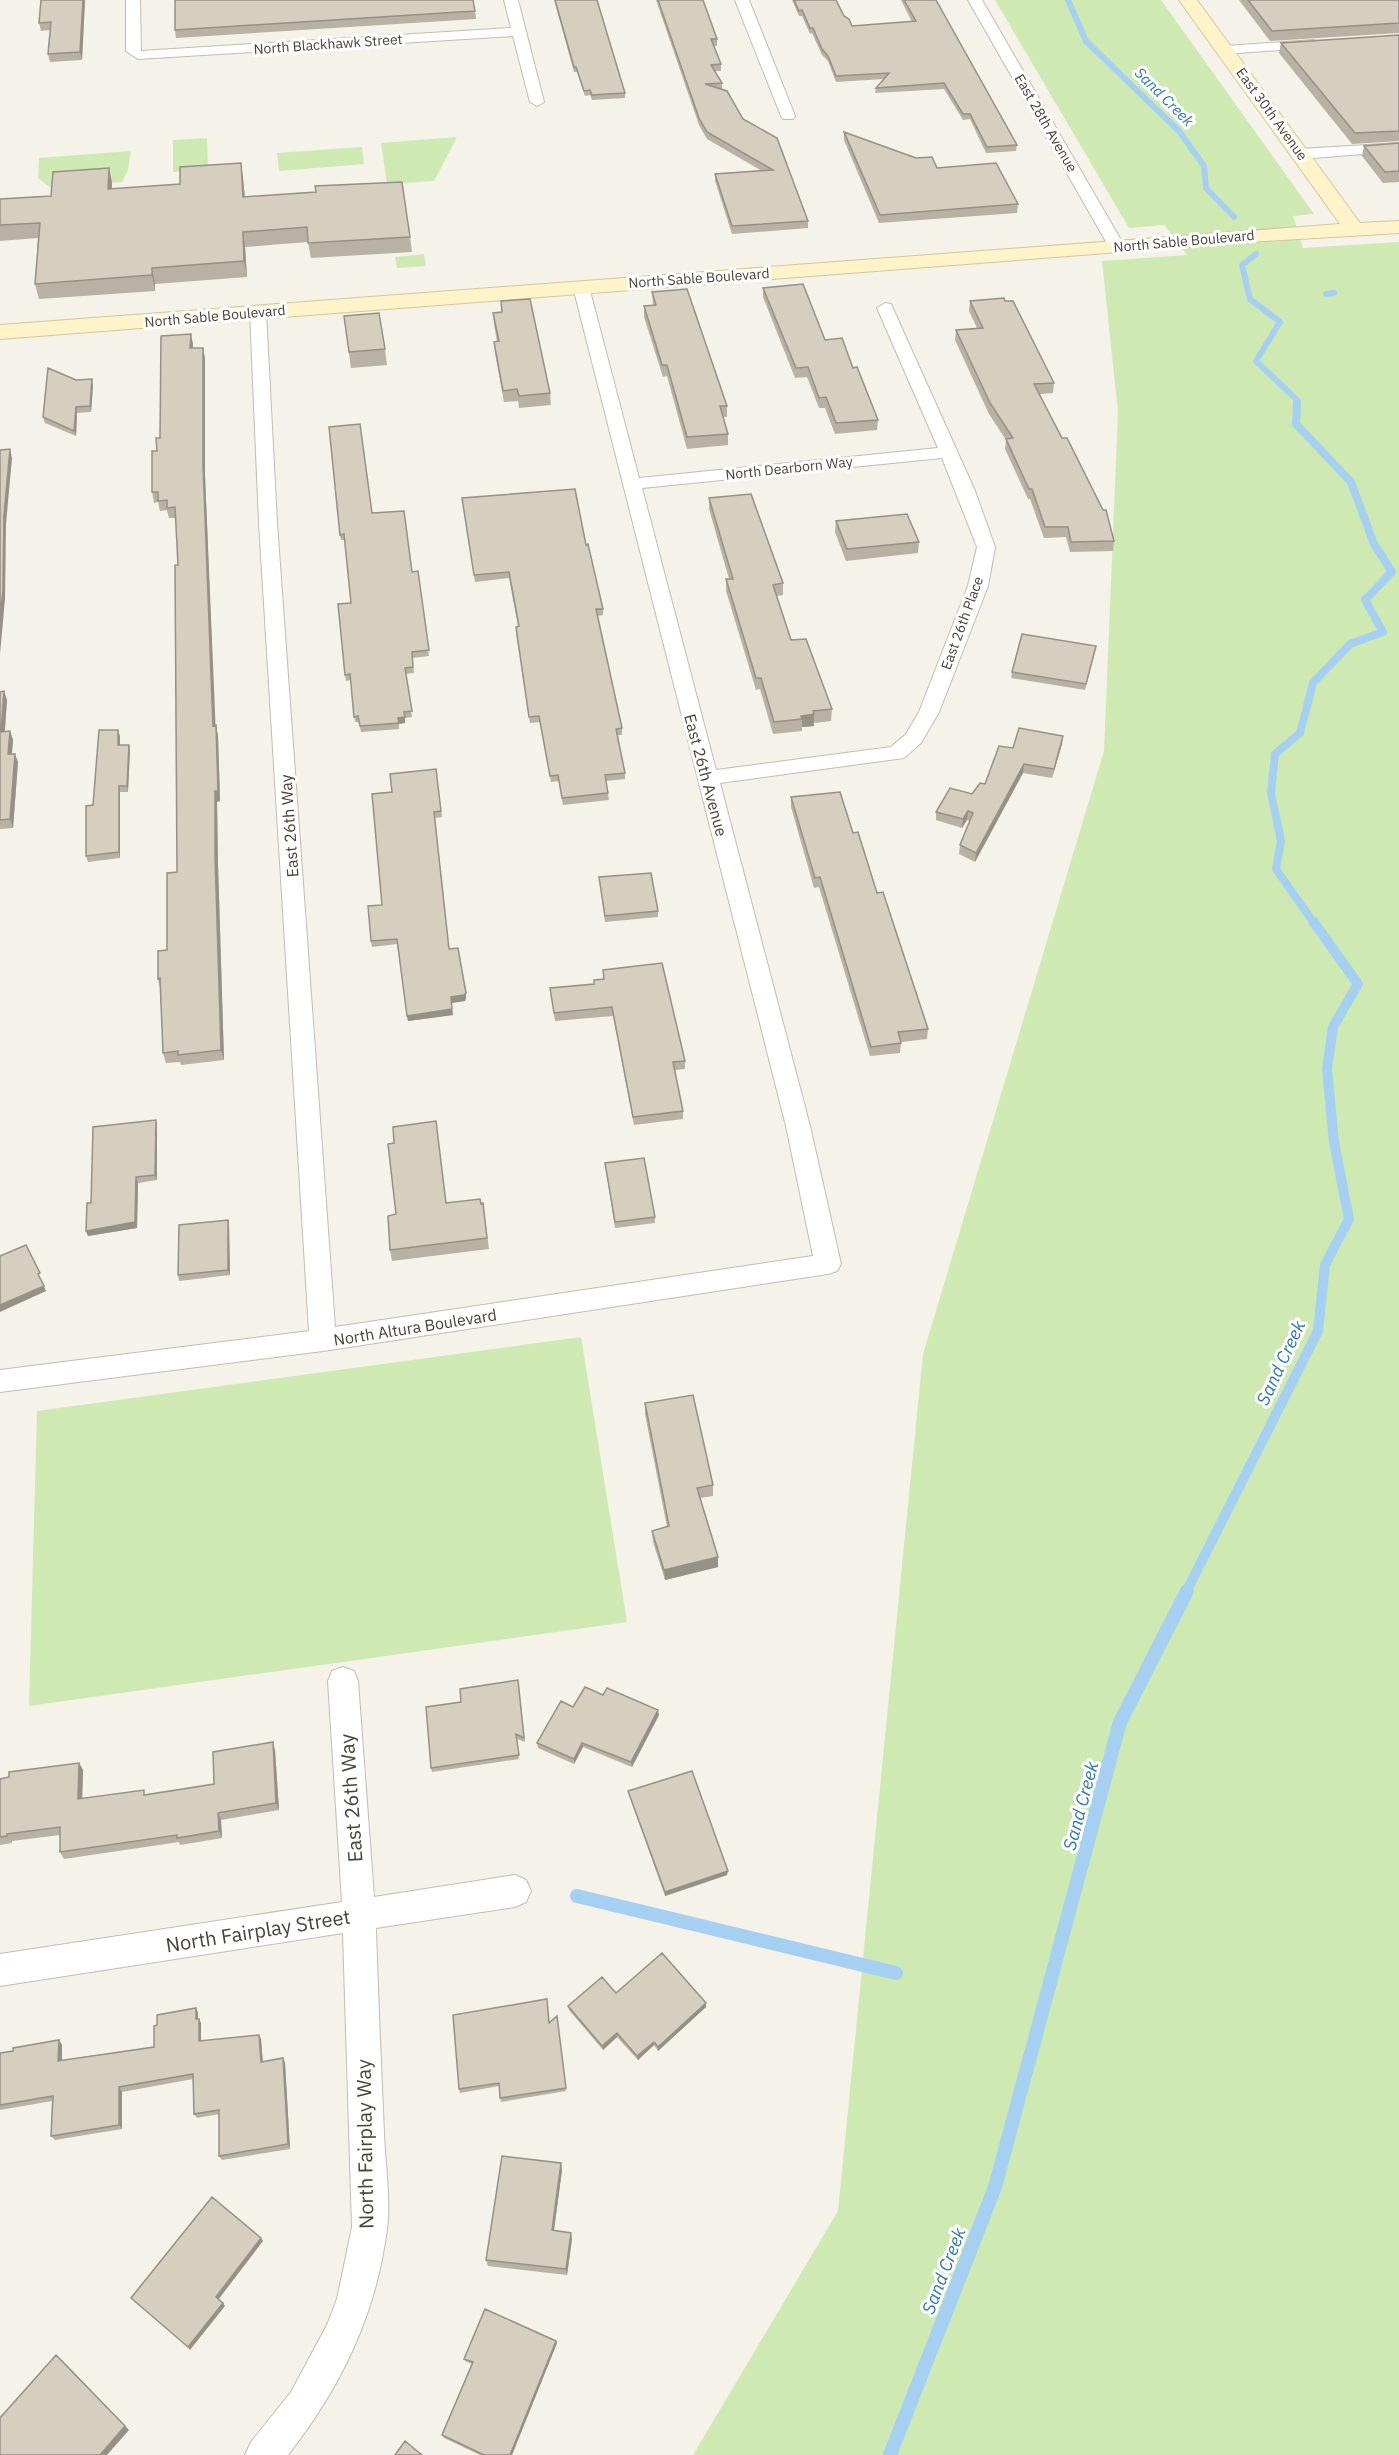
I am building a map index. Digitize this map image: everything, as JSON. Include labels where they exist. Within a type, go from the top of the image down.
[{"type":"street","name":"North Blackhawk Street","points":[[133,0],[134,51],[138,55],[519,32]]},
{"type":"street","points":[[511,0],[537,102]]},
{"type":"street","points":[[742,0],[788,116]]},
{"type":"street","name":"East 28th Avenue","points":[[975,0],[1117,247]]},
{"type":"street","name":"East 30th Avenue","points":[[1188,0],[1354,229]]},
{"type":"street","points":[[1225,50],[1330,43]]},
{"type":"street","points":[[1301,154],[1399,147]]},
{"type":"street","name":"North Sable Boulevard","points":[[0,332],[1300,232],[1399,227]]},
{"type":"street","name":"East 26th Avenue","points":[[581,287],[798,1126],[828,1264]]},
{"type":"street","name":"East 26th Place","points":[[707,778],[897,753],[914,738],[928,712],[978,586],[986,546],[885,308]]},
{"type":"street","name":"East 26th Way","points":[[258,312],[268,523],[323,1341]]},
{"type":"street","name":"North Dearborn Way","points":[[631,484],[948,452]]},
{"type":"street","name":"North Altura Boulevard","points":[[0,1381],[323,1341],[828,1264]]},
{"type":"street","name":"East 26th Way","points":[[343,1681],[359,1915]]},
{"type":"street","name":"North Fairplay Street","points":[[0,1970],[516,1891]]},
{"type":"street","name":"North Fairplay Way","points":[[264,2455],[303,2404],[324,2371],[342,2334],[355,2299],[370,2227],[359,1915]]},
{"type":"green space","points":[[995,0],[1161,0],[1314,214],[1293,216],[1303,248],[1399,242],[1399,2455],[693,2455],[838,2211],[923,1354],[1104,751],[1118,412],[1102,261],[1187,255],[1164,225],[1129,228]]},
{"type":"green space","points":[[457,137],[434,181],[387,184],[381,143]]},
{"type":"green space","points":[[207,138],[208,169],[173,172],[173,140]]},
{"type":"green space","points":[[362,147],[364,164],[279,171],[277,153]]},
{"type":"green space","points":[[131,151],[128,170],[122,182],[50,187],[38,178],[39,158]]},
{"type":"green space","points":[[424,254],[426,266],[397,268],[395,257]]},
{"type":"green space","points":[[581,1337],[627,1622],[29,1706],[37,1411]]},
{"type":"building","points":[[41,0],[83,0],[80,52],[48,54],[51,22],[39,23]]},
{"type":"building","points":[[175,0],[473,0],[475,11],[175,30]]},
{"type":"building","points":[[555,0],[597,0],[625,93],[592,95],[590,90],[584,91],[576,67],[574,67]]},
{"type":"building","points":[[658,0],[703,0],[717,39],[711,39],[721,64],[711,65],[722,83],[705,84],[727,91],[743,119],[777,138],[808,221],[732,226],[715,174],[773,170],[707,132],[699,118]]},
{"type":"building","points":[[794,0],[836,0],[852,26],[916,21],[904,0],[936,0],[1017,145],[987,147],[970,114],[963,114],[944,83],[876,88],[889,73],[836,76],[813,28],[810,28],[802,10],[799,11]]},
{"type":"building","points":[[1248,0],[1399,0],[1399,23],[1272,31]]},
{"type":"building","points":[[1399,35],[1399,131],[1355,133],[1281,43]]},
{"type":"building","points":[[844,132],[916,158],[932,157],[937,168],[996,163],[1018,204],[880,215]]},
{"type":"building","points":[[1399,143],[1399,171],[1385,172],[1364,146]]},
{"type":"building","points":[[241,163],[243,197],[316,192],[315,186],[402,182],[410,237],[308,243],[307,227],[243,232],[244,261],[152,268],[152,275],[35,284],[40,223],[0,225],[0,199],[51,196],[53,172],[109,168],[108,189],[180,184],[180,167]]},
{"type":"building","points":[[803,284],[825,340],[842,338],[853,368],[857,367],[878,420],[836,423],[826,397],[819,398],[808,367],[796,368],[763,288]]},
{"type":"building","points":[[687,289],[727,406],[720,406],[728,434],[687,437],[667,365],[662,365],[644,306],[656,305],[652,292]]},
{"type":"building","points":[[1004,298],[1005,301],[1013,301],[1054,383],[1034,384],[1062,438],[1067,438],[1103,510],[1106,510],[1114,541],[1071,542],[1068,527],[1045,527],[1032,489],[1029,489],[1006,439],[1013,438],[990,403],[956,330],[983,328],[970,301]]},
{"type":"building","points":[[530,299],[550,393],[519,396],[517,389],[503,391],[494,342],[499,341],[493,313],[502,312],[501,301]]},
{"type":"building","points":[[379,313],[385,349],[349,352],[344,316]]},
{"type":"building","points":[[191,334],[190,348],[203,348],[203,465],[213,726],[216,725],[218,791],[215,791],[215,855],[221,1050],[178,1055],[178,1051],[163,1053],[158,951],[167,950],[167,873],[177,872],[175,565],[178,565],[175,507],[167,508],[167,500],[158,501],[158,492],[152,492],[152,451],[157,451],[156,438],[160,438],[161,336]]},
{"type":"building","points":[[48,368],[76,380],[92,379],[90,406],[76,407],[74,431],[43,417]]},
{"type":"building","points":[[360,424],[372,513],[404,511],[412,572],[418,571],[429,650],[412,652],[413,667],[405,668],[412,711],[404,712],[405,717],[398,718],[399,723],[360,726],[358,716],[354,717],[350,674],[345,675],[338,604],[351,603],[344,534],[340,535],[329,427]]},
{"type":"building","points":[[10,449],[4,515],[3,590],[0,617],[0,450]]},
{"type":"building","points":[[575,489],[586,545],[588,544],[603,609],[596,609],[622,728],[616,729],[625,773],[605,775],[608,793],[562,798],[558,775],[550,776],[539,716],[529,717],[516,627],[519,626],[509,572],[474,575],[462,498]]},
{"type":"building","points":[[751,494],[783,583],[773,585],[791,640],[806,639],[832,709],[813,711],[814,714],[801,716],[802,719],[774,722],[761,678],[756,678],[726,579],[733,579],[709,498]]},
{"type":"building","points":[[907,514],[919,542],[847,549],[836,521]]},
{"type":"building","points":[[1022,634],[1096,646],[1086,684],[1012,672]]},
{"type":"building","points":[[4,691],[1,732],[10,731],[8,754],[15,754],[10,819],[0,820],[0,692]]},
{"type":"building","points":[[1019,728],[1063,736],[1054,769],[1024,764],[976,853],[960,845],[973,813],[968,811],[963,819],[936,812],[950,788],[972,794],[980,783],[985,784],[999,746],[1013,748]]},
{"type":"building","points":[[99,730],[118,730],[118,745],[129,745],[127,786],[119,786],[119,852],[86,856],[86,806],[93,805]]},
{"type":"building","points":[[436,769],[441,811],[434,812],[449,949],[458,948],[466,993],[451,997],[452,1009],[407,1016],[397,939],[371,941],[368,906],[382,905],[372,794],[392,792],[390,774]]},
{"type":"building","points":[[840,792],[853,833],[858,832],[877,893],[883,892],[928,1029],[898,1032],[901,1043],[871,1047],[820,877],[815,878],[791,797]]},
{"type":"building","points":[[651,873],[658,911],[605,916],[599,877]]},
{"type":"building","points":[[662,963],[685,1061],[673,1062],[683,1111],[633,1117],[612,1007],[554,1013],[550,988],[594,984],[594,980],[604,979],[603,970]]},
{"type":"building","points":[[156,1120],[155,1175],[136,1177],[135,1222],[86,1231],[87,1203],[91,1203],[93,1127]]},
{"type":"building","points":[[436,1121],[446,1203],[480,1199],[481,1204],[483,1203],[487,1238],[390,1250],[388,1216],[396,1214],[388,1144],[394,1143],[393,1127]]},
{"type":"building","points":[[644,1158],[655,1217],[615,1222],[605,1163]]},
{"type":"building","points":[[228,1220],[228,1270],[178,1275],[179,1225]]},
{"type":"building","points":[[26,1245],[44,1286],[0,1305],[0,1256]]},
{"type":"building","points":[[693,1395],[713,1485],[697,1488],[718,1557],[664,1570],[652,1531],[669,1526],[645,1403]]},
{"type":"building","points":[[518,1680],[524,1738],[516,1734],[519,1755],[431,1768],[426,1707],[461,1702],[460,1689]]},
{"type":"building","points":[[585,1687],[603,1695],[607,1688],[658,1710],[631,1762],[582,1743],[574,1759],[537,1743],[561,1701],[573,1707]]},
{"type":"building","points":[[273,1742],[276,1803],[218,1813],[219,1831],[60,1852],[60,1827],[7,1834],[7,1836],[0,1837],[0,1779],[9,1777],[9,1772],[79,1763],[78,1799],[144,1790],[144,1795],[214,1784],[213,1752]]},
{"type":"building","points":[[692,1771],[728,1871],[665,1892],[628,1791]]},
{"type":"building","points":[[662,1953],[706,2003],[658,2047],[654,2042],[637,2056],[617,2033],[602,2046],[568,2006],[602,1977],[616,1993]]},
{"type":"building","points":[[547,1999],[549,2023],[557,2016],[566,2088],[500,2098],[499,2083],[459,2089],[453,2015]]},
{"type":"building","points":[[196,2008],[196,2019],[199,2019],[199,2041],[259,2035],[261,2062],[283,2058],[288,2144],[219,2156],[219,2110],[194,2114],[193,2074],[119,2087],[119,2125],[51,2136],[53,2096],[0,2105],[0,2053],[13,2051],[13,2048],[59,2040],[58,2061],[154,2047],[154,2026],[157,2025],[157,2015]]},
{"type":"building","points":[[502,2156],[561,2163],[552,2230],[571,2233],[566,2269],[486,2260]]},
{"type":"building","points":[[212,2197],[261,2238],[216,2297],[223,2303],[188,2347],[131,2298]]},
{"type":"building","points":[[485,2309],[556,2341],[510,2455],[484,2455],[442,2435],[473,2362],[464,2359]]},
{"type":"building","points":[[56,2355],[125,2426],[100,2455],[0,2455],[0,2418]]},
{"type":"building","points":[[405,2441],[422,2455],[395,2455]]},
{"type":"waterway","name":"Sand Creek","points":[[1068,0],[1086,41],[1179,131],[1204,166],[1206,188],[1234,217]]},
{"type":"waterway","name":"Sand Creek","points":[[1256,254],[1242,265],[1250,299],[1280,322],[1256,361],[1297,402]]},
{"type":"waterway","points":[[1326,294],[1334,293]]},
{"type":"waterway","name":"Sand Creek","points":[[1297,402],[1296,424],[1351,482],[1374,544],[1392,572],[1365,600],[1383,632],[1350,644],[1313,683],[1300,733],[1275,754],[1271,793],[1281,841],[1276,869],[1314,923]]},
{"type":"waterway","name":"Sand Creek","points":[[1186,1592],[1318,1331],[1325,1265],[1349,1219],[1334,1142],[1327,1069],[1333,1027],[1358,984],[1313,921]]},
{"type":"waterway","name":"Sand Creek","points":[[890,2455],[995,2187],[1120,1722],[1187,1591]]},
{"type":"waterway","points":[[577,1896],[896,1973]]}]
